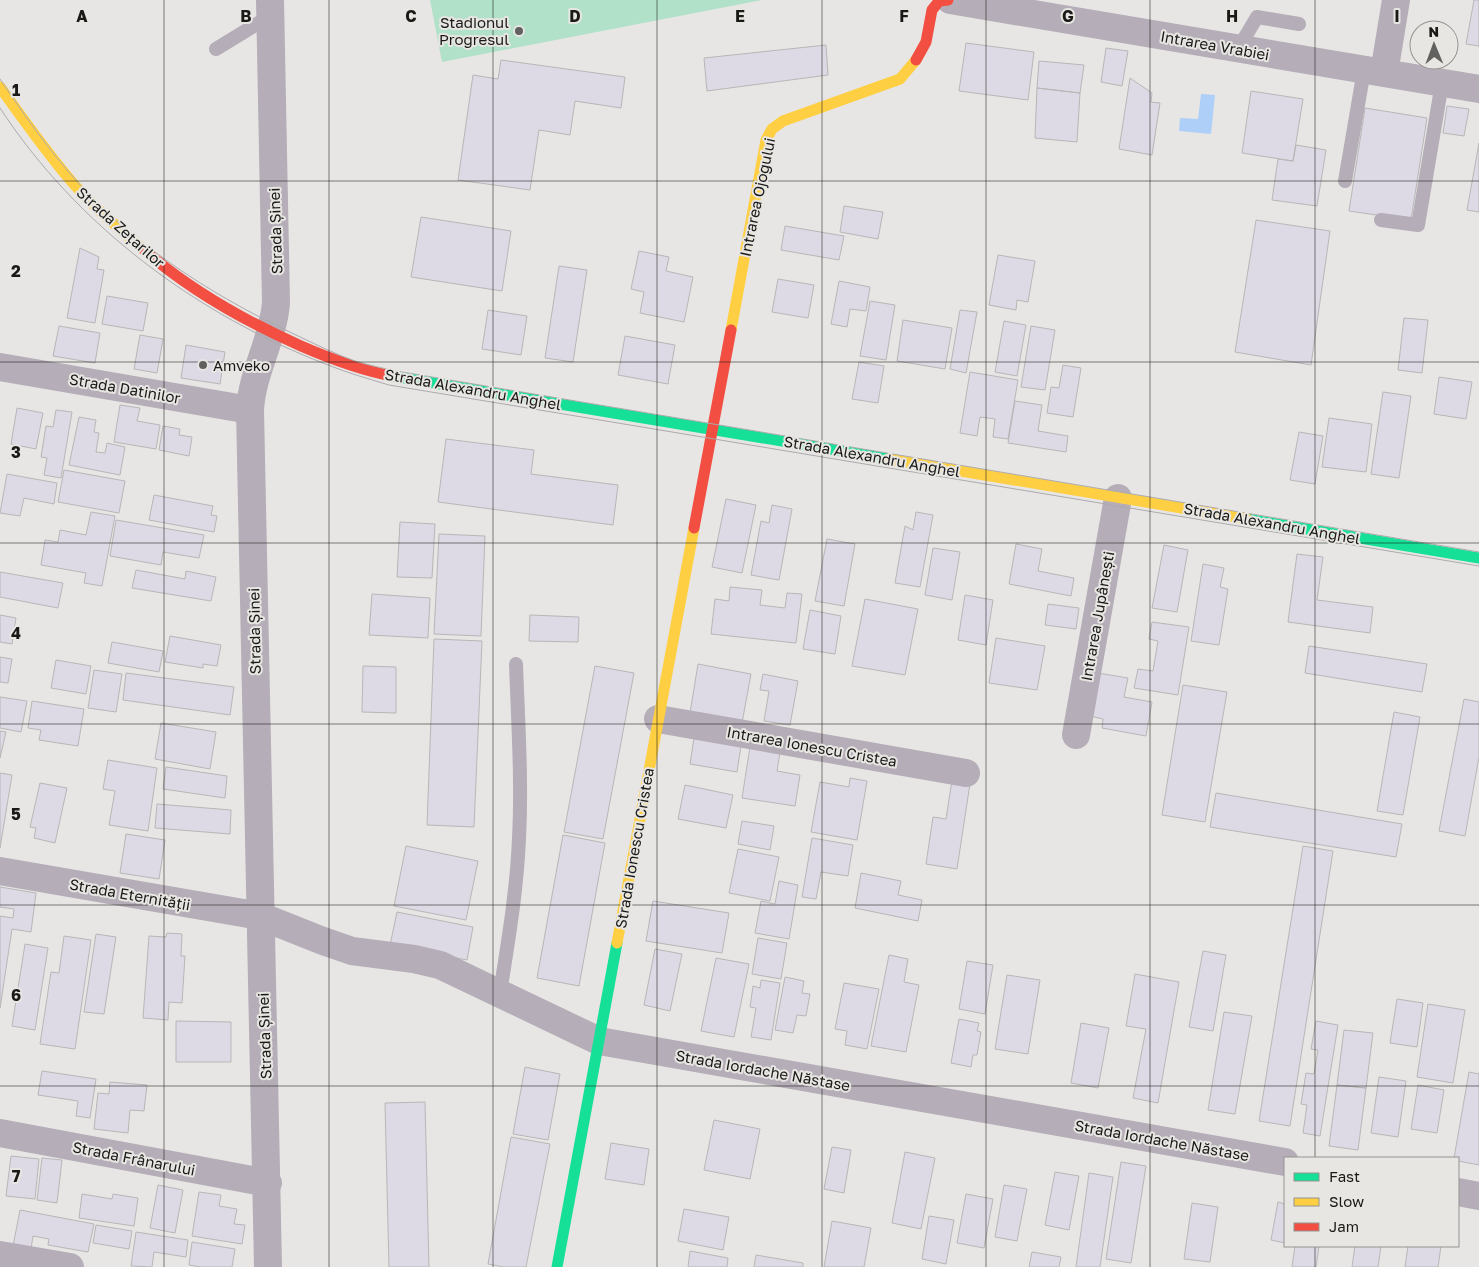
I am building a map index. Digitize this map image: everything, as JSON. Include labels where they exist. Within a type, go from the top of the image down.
[{"type":"main road","name":"Intrarea Ojogului","points":[[712,429],[766,140],[772,129],[783,121],[900,79],[916,62],[926,42],[932,10],[946,0]]},
{"type":"main road","name":"Strada Zețarilor","points":[[0,87],[72,182],[111,221],[160,264],[206,297],[272,332]]},
{"type":"main road","name":"Strada Alexandru Anghel","points":[[272,332],[338,362],[389,376],[1479,558]]},
{"type":"main road","name":"Strada Ionescu Cristea","points":[[557,1267],[712,429]]},
{"type":"street","name":"Intrarea Vrabiei","points":[[946,0],[1479,89]]},
{"type":"street","points":[[1374,72],[1396,0]]},
{"type":"street","name":"Strada Șinei","points":[[268,1267],[268,1183],[260,916],[250,410],[251,395],[258,367],[272,332],[277,286],[270,8]]},
{"type":"street","name":"Strada Datinilor","points":[[0,368],[250,410]]},
{"type":"street","name":"Intrarea Jupânești","points":[[1076,735],[1118,498]]},
{"type":"street","name":"Intrarea Ionescu Cristea","points":[[658,719],[966,773]]},
{"type":"street","name":"Strada Eternității","points":[[0,872],[260,916]]},
{"type":"street","name":"Strada Iordache Năstase","points":[[260,916],[352,951],[414,959],[440,965],[599,1041],[1284,1162]]},
{"type":"street","name":"Strada Frânarului","points":[[0,1133],[268,1183]]},
{"type":"street","points":[[1459,1192],[1479,1196]]},
{"type":"street","points":[[0,1254],[70,1267]]},
{"type":"lane","points":[[216,49],[270,8]]},
{"type":"lane","points":[[1238,49],[1257,17],[1299,24]]},
{"type":"lane","points":[[1345,180],[1374,72]]},
{"type":"lane","points":[[1381,220],[1418,226],[1442,83]]},
{"type":"lane","points":[[500,993],[513,900],[519,839],[520,775],[516,664]]},
{"type":"green space","name":"Stadionul Progresul","points":[[430,0],[762,0],[442,62]]},
{"type":"water","points":[[1201,94],[1215,95],[1211,134],[1179,131],[1180,118],[1198,119]]},
{"type":"building","points":[[1474,0],[1479,0],[1479,46],[1466,44]]},
{"type":"building","points":[[966,43],[1034,52],[1028,100],[959,91]]},
{"type":"building","points":[[826,45],[828,75],[707,91],[704,58]]},
{"type":"building","points":[[1106,48],[1128,51],[1122,86],[1101,82]]},
{"type":"building","points":[[501,60],[625,77],[621,108],[575,101],[570,135],[539,130],[530,190],[458,180],[473,75],[498,79]]},
{"type":"building","points":[[1039,61],[1084,65],[1080,93],[1037,88]]},
{"type":"building","points":[[1130,78],[1152,93],[1151,102],[1160,103],[1152,155],[1119,149]]},
{"type":"building","points":[[1037,88],[1080,93],[1077,142],[1035,138]]},
{"type":"building","points":[[1251,91],[1303,99],[1293,161],[1242,153]]},
{"type":"building","points":[[1447,106],[1469,109],[1464,136],[1443,133]]},
{"type":"building","points":[[1365,108],[1427,118],[1411,220],[1349,211]]},
{"type":"building","points":[[1479,143],[1479,212],[1467,210]]},
{"type":"building","points":[[1296,145],[1326,150],[1317,206],[1272,200],[1278,159],[1293,161]]},
{"type":"building","points":[[844,206],[883,212],[878,239],[840,232]]},
{"type":"building","points":[[421,217],[511,231],[502,291],[411,277]]},
{"type":"building","points":[[1256,220],[1330,231],[1311,365],[1235,352]]},
{"type":"building","points":[[785,226],[844,236],[839,260],[781,250]]},
{"type":"building","points":[[80,248],[99,257],[97,269],[104,270],[95,323],[67,318]]},
{"type":"building","points":[[639,251],[669,257],[666,271],[693,277],[684,322],[640,313],[644,292],[631,289]]},
{"type":"building","points":[[998,255],[1035,261],[1028,302],[1017,300],[1016,310],[989,305]]},
{"type":"building","points":[[559,266],[587,270],[573,362],[545,358]]},
{"type":"building","points":[[778,279],[814,285],[808,318],[772,312]]},
{"type":"building","points":[[839,281],[870,287],[866,311],[850,309],[847,327],[831,324]]},
{"type":"building","points":[[107,296],[148,303],[143,331],[102,324]]},
{"type":"building","points":[[870,301],[895,305],[886,360],[860,356]]},
{"type":"building","points":[[488,310],[527,316],[521,355],[482,349]]},
{"type":"building","points":[[960,310],[977,312],[966,373],[950,369]]},
{"type":"building","points":[[1404,318],[1428,320],[1422,373],[1398,370]]},
{"type":"building","points":[[903,320],[952,328],[945,369],[897,361]]},
{"type":"building","points":[[1004,321],[1026,325],[1017,376],[995,372]]},
{"type":"building","points":[[59,326],[100,333],[95,363],[53,356]]},
{"type":"building","points":[[1031,326],[1055,330],[1045,390],[1021,387]]},
{"type":"building","points":[[140,335],[163,339],[157,373],[134,369]]},
{"type":"building","points":[[625,336],[675,345],[668,384],[618,375]]},
{"type":"building","name":"Amveko","points":[[186,345],[225,352],[220,384],[181,378]]},
{"type":"building","points":[[859,362],[884,366],[878,403],[852,399]]},
{"type":"building","points":[[1063,365],[1081,368],[1073,417],[1047,413],[1051,387],[1059,388]]},
{"type":"building","points":[[970,372],[1018,380],[1008,439],[993,437],[995,419],[980,417],[977,436],[960,433]]},
{"type":"building","points":[[1439,377],[1472,382],[1466,419],[1434,414]]},
{"type":"building","points":[[1383,392],[1411,396],[1399,478],[1371,474]]},
{"type":"building","points":[[1015,401],[1042,405],[1038,431],[1068,436],[1066,452],[1008,443]]},
{"type":"building","points":[[120,405],[140,408],[137,421],[160,425],[156,449],[114,442]]},
{"type":"building","points":[[17,408],[43,413],[36,449],[11,444]]},
{"type":"building","points":[[56,410],[72,412],[61,478],[44,475],[47,458],[41,457],[46,426],[53,427]]},
{"type":"building","points":[[79,417],[96,420],[94,432],[99,433],[96,452],[105,453],[107,443],[125,447],[120,475],[69,465]]},
{"type":"building","points":[[1329,418],[1372,424],[1366,472],[1322,467]]},
{"type":"building","points":[[163,426],[180,429],[179,435],[192,437],[189,456],[159,450]]},
{"type":"building","points":[[1299,432],[1323,436],[1315,484],[1290,480]]},
{"type":"building","points":[[446,439],[534,450],[531,474],[618,485],[613,525],[438,502]]},
{"type":"building","points":[[64,470],[125,481],[119,513],[58,502]]},
{"type":"building","points":[[7,474],[57,483],[54,504],[24,498],[20,516],[0,513]]},
{"type":"building","points":[[154,495],[213,506],[211,515],[217,516],[214,532],[149,520]]},
{"type":"building","points":[[726,499],[756,505],[742,573],[712,567]]},
{"type":"building","points":[[772,505],[792,509],[779,580],[751,575],[761,521],[769,523]]},
{"type":"building","points":[[91,512],[115,516],[102,586],[84,583],[86,573],[41,565],[45,540],[58,542],[60,530],[86,535]]},
{"type":"building","points":[[916,512],[933,515],[920,587],[895,583],[905,526],[913,530]]},
{"type":"building","points":[[116,520],[204,535],[199,558],[163,552],[161,565],[110,556]]},
{"type":"building","points":[[400,522],[435,524],[432,578],[397,577]]},
{"type":"building","points":[[439,534],[485,536],[481,636],[434,634]]},
{"type":"building","points":[[827,539],[855,544],[844,606],[815,601]]},
{"type":"building","points":[[1016,544],[1042,549],[1038,571],[1074,578],[1071,596],[1009,584]]},
{"type":"building","points":[[1164,545],[1188,550],[1177,612],[1152,608]]},
{"type":"building","points":[[933,548],[960,552],[952,600],[925,595]]},
{"type":"building","points":[[1297,554],[1323,557],[1317,600],[1373,607],[1370,633],[1288,622]]},
{"type":"building","points":[[1203,564],[1224,568],[1220,587],[1228,589],[1219,645],[1191,641]]},
{"type":"building","points":[[136,570],[185,579],[186,571],[216,577],[211,601],[132,588]]},
{"type":"building","points":[[0,572],[63,583],[58,608],[0,597]]},
{"type":"building","points":[[730,587],[762,590],[760,605],[785,608],[787,593],[802,594],[796,643],[711,634],[715,599],[729,601]]},
{"type":"building","points":[[372,594],[430,598],[428,638],[369,635]]},
{"type":"building","points":[[965,595],[993,600],[986,645],[958,640]]},
{"type":"building","points":[[865,599],[918,609],[905,675],[852,666]]},
{"type":"building","points":[[1048,604],[1079,608],[1076,629],[1045,625]]},
{"type":"building","points":[[810,610],[841,616],[835,654],[803,649]]},
{"type":"building","points":[[0,615],[16,618],[12,644],[0,642]]},
{"type":"building","points":[[530,615],[579,617],[578,642],[529,641]]},
{"type":"building","points":[[1152,622],[1189,627],[1178,695],[1134,688],[1138,669],[1153,671],[1158,641],[1149,639]]},
{"type":"building","points":[[170,636],[221,645],[217,666],[203,664],[203,668],[165,662]]},
{"type":"building","points":[[996,638],[1045,646],[1037,690],[989,683]]},
{"type":"building","points":[[434,639],[482,641],[474,827],[427,825]]},
{"type":"building","points":[[112,642],[163,651],[159,672],[108,663]]},
{"type":"building","points":[[1309,646],[1427,664],[1422,692],[1305,673]]},
{"type":"building","points":[[0,657],[12,659],[8,683],[0,682]]},
{"type":"building","points":[[56,660],[91,666],[86,694],[51,688]]},
{"type":"building","points":[[698,664],[751,674],[742,723],[690,713]]},
{"type":"building","points":[[363,666],[396,667],[396,713],[362,712]]},
{"type":"building","points":[[595,666],[634,673],[603,839],[564,832]]},
{"type":"building","points":[[94,670],[122,674],[116,712],[88,708]]},
{"type":"building","points":[[126,673],[234,687],[230,715],[123,700]]},
{"type":"building","points":[[1098,673],[1128,678],[1124,697],[1152,702],[1146,736],[1102,728],[1103,719],[1090,716]]},
{"type":"building","points":[[763,674],[798,681],[790,725],[764,721],[769,691],[760,690]]},
{"type":"building","points":[[1183,685],[1227,692],[1205,822],[1162,815]]},
{"type":"building","points":[[0,697],[27,701],[21,732],[0,728]]},
{"type":"building","points":[[1464,699],[1479,702],[1479,757],[1465,836],[1439,831]]},
{"type":"building","points":[[32,701],[84,709],[78,746],[39,740],[41,730],[28,728]]},
{"type":"building","points":[[1394,712],[1420,717],[1403,815],[1377,811]]},
{"type":"building","points":[[161,723],[216,732],[210,769],[155,759]]},
{"type":"building","points":[[0,731],[6,732],[0,758]]},
{"type":"building","points":[[694,738],[741,746],[737,772],[690,764]]},
{"type":"building","points":[[750,747],[780,752],[777,771],[800,775],[795,806],[742,798]]},
{"type":"building","points":[[108,760],[157,768],[148,831],[109,825],[115,791],[103,789]]},
{"type":"building","points":[[166,767],[227,776],[225,798],[163,789]]},
{"type":"building","points":[[0,773],[12,775],[0,848]]},
{"type":"building","points":[[953,774],[971,777],[957,869],[926,864],[933,817],[946,819]]},
{"type":"building","points":[[850,778],[867,781],[857,840],[811,832],[820,782],[849,787]]},
{"type":"building","points":[[40,783],[67,788],[55,843],[34,838],[36,828],[30,827]]},
{"type":"building","points":[[685,785],[733,795],[726,828],[678,819]]},
{"type":"building","points":[[1216,793],[1402,824],[1396,857],[1210,827]]},
{"type":"building","points":[[157,804],[231,810],[230,834],[155,828]]},
{"type":"building","points":[[742,821],[774,826],[770,850],[738,844]]},
{"type":"building","points":[[126,834],[165,840],[159,879],[120,873]]},
{"type":"building","points":[[563,835],[605,843],[579,986],[537,978]]},
{"type":"building","points":[[812,838],[853,845],[848,876],[821,872],[816,899],[802,897]]},
{"type":"building","points":[[406,846],[478,861],[466,920],[394,906]]},
{"type":"building","points":[[1303,846],[1333,851],[1290,1126],[1259,1121]]},
{"type":"building","points":[[738,849],[779,857],[770,901],[729,893]]},
{"type":"building","points":[[861,873],[901,881],[898,895],[922,900],[918,921],[855,908]]},
{"type":"building","points":[[779,881],[798,885],[789,939],[755,933],[761,901],[775,904]]},
{"type":"building","points":[[0,887],[36,893],[31,932],[12,929],[0,1008],[0,916],[13,918],[14,909],[0,907]]},
{"type":"building","points":[[653,901],[729,913],[722,953],[646,941]]},
{"type":"building","points":[[397,912],[473,927],[467,960],[390,945]]},
{"type":"building","points":[[167,933],[182,934],[181,956],[185,956],[182,1003],[169,1002],[168,1020],[143,1018],[149,936],[166,937]]},
{"type":"building","points":[[96,934],[116,937],[104,1014],[84,1012]]},
{"type":"building","points":[[64,936],[91,940],[75,1049],[40,1044],[51,972],[59,973]]},
{"type":"building","points":[[758,938],[787,943],[781,979],[752,974]]},
{"type":"building","points":[[25,944],[48,948],[35,1030],[12,1026]]},
{"type":"building","points":[[655,949],[682,954],[670,1011],[644,1005]]},
{"type":"building","points":[[1203,951],[1226,955],[1213,1031],[1189,1027]]},
{"type":"building","points":[[889,955],[908,959],[904,982],[919,985],[906,1052],[871,1046]]},
{"type":"building","points":[[716,958],[749,964],[734,1037],[701,1031]]},
{"type":"building","points":[[967,961],[993,965],[985,1014],[959,1009]]},
{"type":"building","points":[[1135,974],[1179,982],[1158,1103],[1133,1098],[1146,1029],[1126,1026]]},
{"type":"building","points":[[1007,975],[1040,980],[1028,1054],[995,1049]]},
{"type":"building","points":[[785,977],[804,981],[802,993],[810,994],[806,1016],[797,1015],[793,1033],[775,1030]]},
{"type":"building","points":[[761,980],[780,983],[771,1040],[751,1037],[756,1008],[750,1007],[753,986],[760,988]]},
{"type":"building","points":[[844,983],[879,989],[867,1049],[845,1045],[847,1031],[835,1029]]},
{"type":"building","points":[[1397,999],[1423,1003],[1417,1047],[1390,1043]]},
{"type":"building","points":[[1428,1004],[1465,1010],[1453,1083],[1417,1077]]},
{"type":"building","points":[[1224,1012],[1252,1016],[1235,1114],[1208,1110]]},
{"type":"building","points":[[959,1019],[979,1023],[977,1031],[981,1032],[977,1055],[973,1055],[971,1067],[951,1063]]},
{"type":"building","points":[[176,1021],[231,1022],[231,1062],[176,1062]]},
{"type":"building","points":[[1316,1021],[1338,1025],[1320,1136],[1303,1133],[1307,1105],[1301,1104],[1306,1073],[1314,1074],[1318,1050],[1311,1049]]},
{"type":"building","points":[[1081,1023],[1109,1028],[1098,1088],[1071,1083]]},
{"type":"building","points":[[1344,1030],[1373,1033],[1366,1088],[1337,1085]]},
{"type":"building","points":[[525,1067],[560,1074],[548,1140],[513,1134]]},
{"type":"building","points":[[42,1071],[96,1079],[90,1118],[76,1116],[78,1101],[38,1095]]},
{"type":"building","points":[[1469,1072],[1479,1074],[1479,1165],[1459,1161],[1459,1157],[1454,1157]]},
{"type":"building","points":[[1379,1077],[1406,1081],[1398,1137],[1371,1133]]},
{"type":"building","points":[[110,1082],[147,1085],[144,1111],[130,1110],[128,1133],[94,1129],[98,1093],[109,1094]]},
{"type":"building","points":[[1337,1085],[1366,1088],[1358,1150],[1329,1146]]},
{"type":"building","points":[[1418,1085],[1444,1090],[1437,1133],[1411,1129]]},
{"type":"building","points":[[425,1102],[429,1267],[389,1267],[385,1103]]},
{"type":"building","points":[[714,1120],[760,1129],[750,1179],[704,1170]]},
{"type":"building","points":[[511,1137],[550,1144],[526,1267],[503,1267],[488,1264]]},
{"type":"building","points":[[611,1143],[649,1149],[644,1185],[605,1179]]},
{"type":"building","points":[[832,1147],[851,1150],[844,1193],[824,1189]]},
{"type":"building","points":[[905,1152],[935,1158],[921,1229],[892,1223]]},
{"type":"building","points":[[11,1156],[39,1159],[35,1199],[6,1196]]},
{"type":"building","points":[[42,1158],[62,1160],[57,1203],[37,1200]]},
{"type":"building","points":[[1121,1162],[1146,1166],[1131,1263],[1106,1259]]},
{"type":"building","points":[[1055,1172],[1079,1176],[1069,1230],[1045,1225]]},
{"type":"building","points":[[1089,1173],[1113,1177],[1100,1267],[1076,1267]]},
{"type":"building","points":[[158,1185],[183,1190],[175,1233],[150,1228]]},
{"type":"building","points":[[1004,1185],[1027,1189],[1017,1241],[995,1237]]},
{"type":"building","points":[[199,1192],[221,1195],[219,1206],[237,1209],[234,1224],[245,1225],[242,1244],[192,1236]]},
{"type":"building","points":[[82,1194],[112,1199],[113,1194],[138,1198],[134,1226],[79,1218]]},
{"type":"building","points":[[966,1194],[993,1199],[984,1248],[957,1243]]},
{"type":"building","points":[[1278,1202],[1284,1204],[1284,1243],[1271,1240]]},
{"type":"building","points":[[1192,1203],[1218,1207],[1210,1262],[1184,1259]]},
{"type":"building","points":[[684,1209],[729,1217],[723,1250],[678,1241]]},
{"type":"building","points":[[20,1210],[94,1224],[88,1252],[48,1245],[49,1239],[33,1236],[31,1249],[13,1246]]},
{"type":"building","points":[[929,1216],[954,1220],[946,1264],[922,1259]]},
{"type":"building","points":[[832,1221],[871,1228],[864,1267],[824,1267]]},
{"type":"building","points":[[96,1225],[132,1231],[129,1249],[93,1243]]},
{"type":"building","points":[[136,1232],[188,1240],[186,1257],[154,1252],[152,1267],[131,1266]]},
{"type":"building","points":[[192,1242],[235,1249],[232,1267],[189,1265]]},
{"type":"building","points":[[1295,1247],[1319,1247],[1316,1267],[1292,1267]]},
{"type":"building","points":[[1355,1247],[1381,1247],[1378,1267],[1352,1267]]},
{"type":"building","points":[[1408,1247],[1441,1247],[1438,1267],[1405,1267]]},
{"type":"building","points":[[690,1251],[728,1258],[727,1267],[688,1267]]},
{"type":"building","points":[[1032,1252],[1061,1257],[1059,1267],[1029,1267]]},
{"type":"building","points":[[756,1255],[803,1263],[803,1267],[754,1267]]},
{"type":"tram line","points":[[0,79],[38,134],[66,169],[96,202],[133,235],[177,268],[223,297],[271,323],[355,361],[396,371],[1479,552]]},
{"type":"tram line","points":[[0,108],[31,151],[65,191],[103,228],[144,262],[187,293],[232,320],[279,344],[343,371],[389,385],[1479,566]]},
{"type":"traffic: fast","points":[[392,376],[889,459]]},
{"type":"traffic: fast","points":[[1247,519],[1479,558]]},
{"type":"traffic: fast","points":[[557,1267],[617,943]]},
{"type":"traffic: slow","points":[[731,330],[766,140],[772,129],[783,121],[900,79],[916,60]]},
{"type":"traffic: slow","points":[[0,87],[62,171],[107,218],[144,250]]},
{"type":"traffic: slow","points":[[889,459],[1247,519]]},
{"type":"traffic: slow","points":[[617,943],[694,528]]},
{"type":"traffic: jam","points":[[916,60],[926,42],[932,10],[939,1],[948,0]]},
{"type":"traffic: jam","points":[[144,250],[180,279],[219,304],[259,326],[335,360],[368,371],[392,376]]},
{"type":"traffic: jam","points":[[694,528],[731,330]]},
{"type":"place","name":"Stadionul Progresul","points":[[519,31]]},
{"type":"place","name":"Amveko","points":[[203,365]]}]
